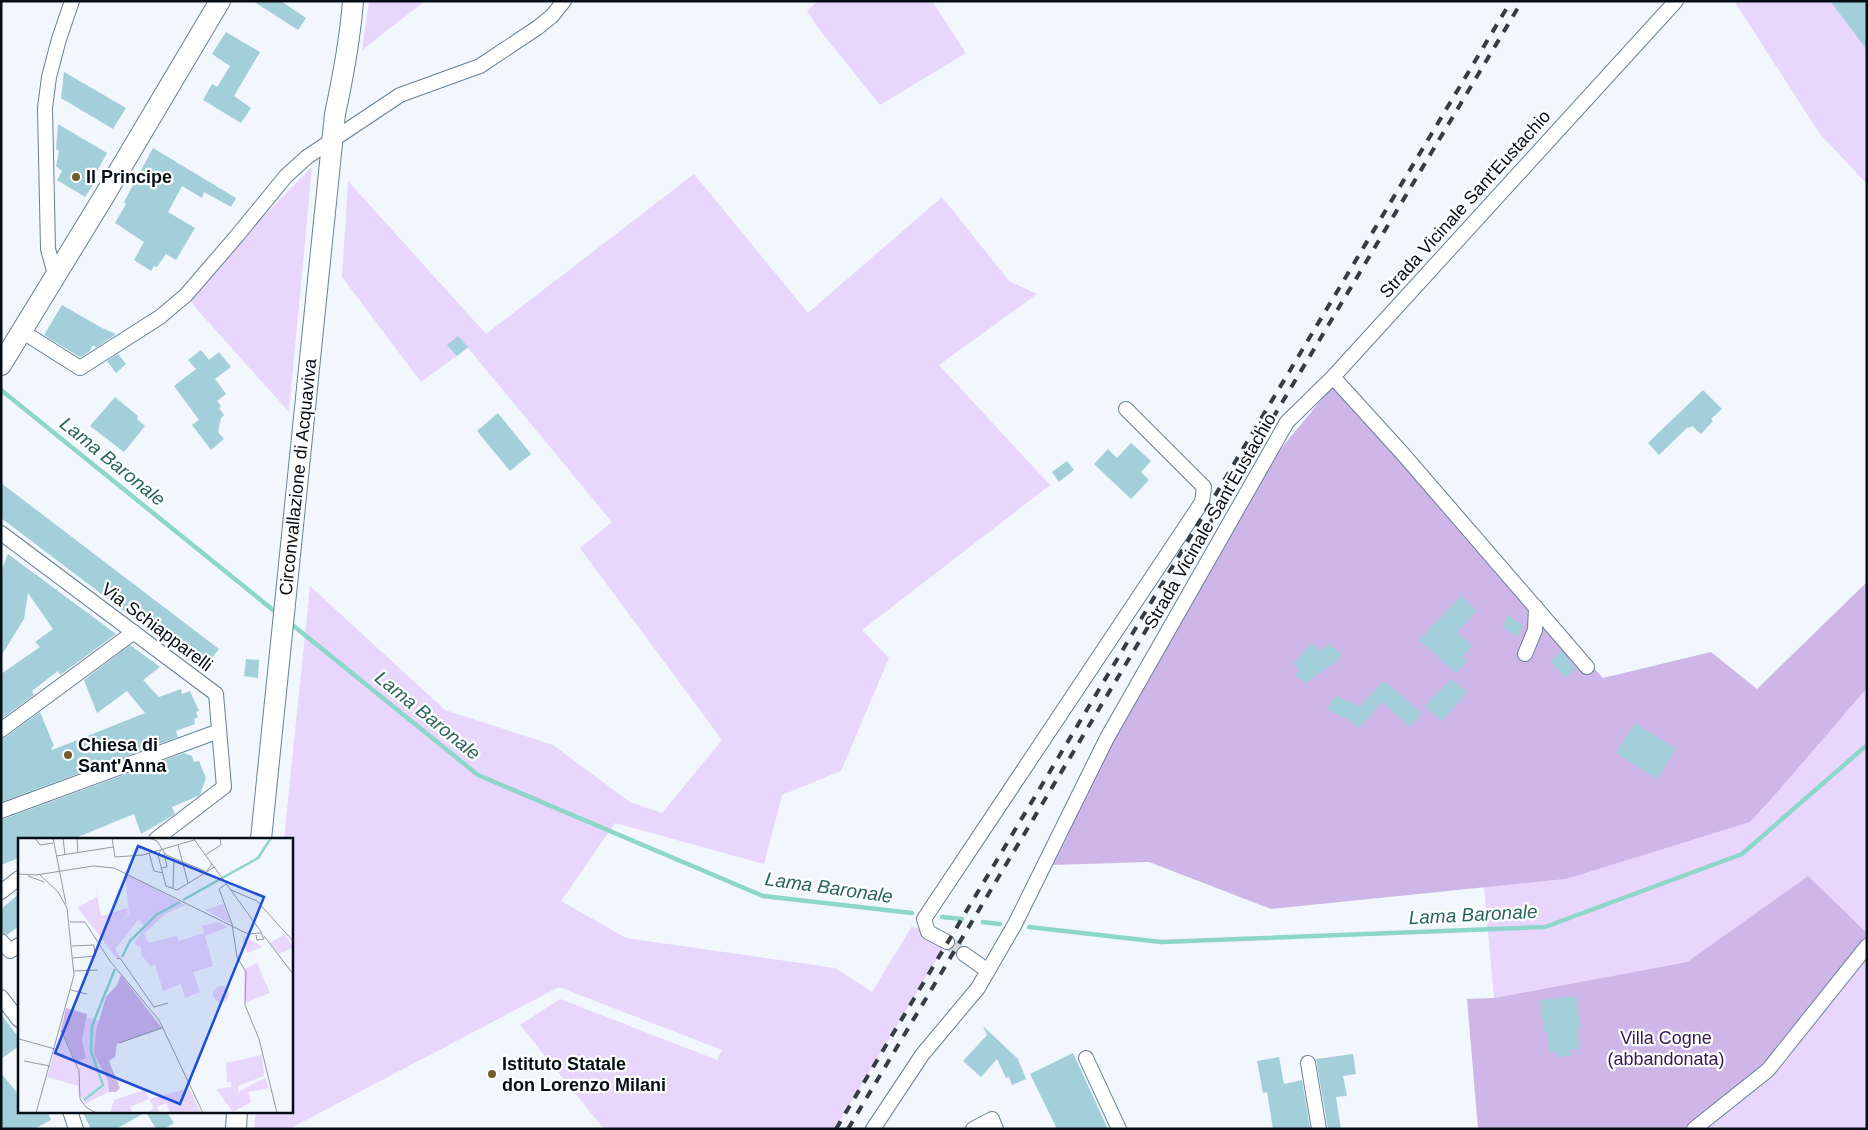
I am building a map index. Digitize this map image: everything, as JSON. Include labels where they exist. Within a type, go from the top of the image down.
[{"type":"main road","points":[[1,365],[56,278],[220,1]]},
{"type":"main road","points":[[334,114],[333,89],[341,1]]},
{"type":"main road","points":[[334,114],[344,76],[353,1]]},
{"type":"main road","name":"Circonvallazione di Acquaviva","points":[[261,838],[334,114]]},
{"type":"main road","points":[[236,1129],[237,1112]]},
{"type":"street","points":[[56,278],[48,249],[45,108],[49,76],[72,1]]},
{"type":"street","points":[[23,332],[80,368],[160,317],[186,294],[286,176],[307,158],[400,95],[480,66],[537,28],[552,16],[564,1]]},
{"type":"street","name":"Strada Vicinale Sant'Eustachio","points":[[873,1129],[922,1055],[978,988],[988,971],[1015,924],[1107,738],[1287,422],[1334,377],[1676,1]]},
{"type":"street","points":[[1334,377],[1588,667]]},
{"type":"street","points":[[947,942],[928,932],[924,919],[1202,502],[1204,487],[1126,409]]},
{"type":"street","name":"Via Schiapparelli","points":[[1,533],[216,694],[224,787],[157,838]]},
{"type":"street","points":[[1525,654],[1535,630],[1536,607]]},
{"type":"street","points":[[1,730],[134,632]]},
{"type":"street","points":[[1,811],[219,731]]},
{"type":"street","points":[[1,892],[18,879]]},
{"type":"street","points":[[1,941],[10,951],[18,945]]},
{"type":"street","points":[[1694,1129],[1768,1070],[1867,946]]},
{"type":"street","points":[[964,954],[988,971]]},
{"type":"street","points":[[1,997],[18,1019]]},
{"type":"street","points":[[1086,1058],[1119,1129]]},
{"type":"street","points":[[1308,1063],[1319,1129]]},
{"type":"street","points":[[70,1112],[76,1129]]},
{"type":"street","points":[[973,1129],[994,1124]]},
{"type":"shaded area","points":[[369,1],[425,1],[362,50]]},
{"type":"shaded area","points":[[818,1],[932,1],[966,53],[880,105],[819,29],[807,11]]},
{"type":"shaded area","points":[[1734,1],[1867,1],[1867,184],[1820,134]]},
{"type":"shaded area","points":[[312,167],[289,412],[186,295]]},
{"type":"shaded area","points":[[694,174],[808,313],[942,197],[1009,281],[1037,294],[939,365],[1050,485],[862,630],[889,658],[841,771],[782,795],[764,864],[615,823],[561,901],[626,938],[835,968],[872,992],[912,926],[947,942],[835,1129],[604,1129],[520,1025],[560,999],[717,1060],[722,1050],[559,987],[289,1129],[254,1129],[256,1112],[292,1112],[292,838],[284,838],[310,586],[445,710],[553,745],[630,802],[662,813],[722,740],[580,548],[612,522],[468,348],[421,382],[342,277],[348,181],[486,334]]},
{"type":"shaded area","points":[[1867,688],[1867,933],[1808,876],[1687,962],[1494,998],[1484,887],[1566,879],[1781,788]]},
{"type":"shaded area","points":[[1867,947],[1867,1129],[1701,1129]]},
{"type":"green space","points":[[1336,382],[1603,678],[1711,652],[1757,689],[1867,582],[1867,688],[1750,822],[1566,879],[1271,909],[1149,862],[1053,865],[1068,835],[1085,789],[1274,457]]},
{"type":"green space","name":"Villa Cogne (abbandonata)","points":[[1808,876],[1867,933],[1867,947],[1781,1054],[1701,1129],[1478,1129],[1467,999],[1494,998],[1687,962]]},
{"type":"building","points":[[253,1],[281,1],[306,18],[298,30]]},
{"type":"building","points":[[1830,1],[1867,1],[1867,50]]},
{"type":"building","points":[[226,32],[260,52],[234,96],[251,108],[241,123],[203,100],[212,84],[217,87],[230,66],[212,54]]},
{"type":"building","points":[[64,72],[126,108],[113,129],[61,98]]},
{"type":"building","points":[[58,124],[107,153],[94,177],[97,179],[85,197],[57,180],[62,171],[56,166],[59,151],[56,149]]},
{"type":"building","points":[[153,148],[236,198],[231,207],[204,192],[202,198],[182,186],[168,212],[195,228],[176,260],[166,254],[157,267],[154,266],[151,271],[134,260],[144,242],[115,223]]},
{"type":"building","points":[[62,305],[116,334],[96,348],[93,345],[90,351],[81,357],[78,356],[44,335]]},
{"type":"building","points":[[458,336],[468,347],[457,356],[447,345]]},
{"type":"building","points":[[201,350],[209,360],[219,352],[231,367],[215,379],[226,394],[217,401],[224,415],[221,418],[218,432],[224,439],[211,450],[192,425],[199,420],[174,386],[196,369],[188,360]]},
{"type":"building","points":[[118,354],[126,364],[116,373],[107,361]]},
{"type":"building","points":[[1703,390],[1722,409],[1711,419],[1713,421],[1701,434],[1692,426],[1688,427],[1659,455],[1648,443]]},
{"type":"building","points":[[115,397],[138,416],[137,419],[145,426],[124,452],[90,426]]},
{"type":"building","points":[[498,413],[531,454],[510,471],[477,431]]},
{"type":"building","points":[[1131,443],[1151,461],[1141,472],[1149,480],[1131,499],[1094,464],[1108,449],[1117,458]]},
{"type":"building","points":[[1067,461],[1074,470],[1059,482],[1052,472]]},
{"type":"building","points":[[1,483],[219,649],[202,670],[1,518]]},
{"type":"building","points":[[8,554],[116,634],[60,675],[58,671],[32,691],[34,695],[1,719],[1,674],[40,647],[35,642],[53,629],[28,593],[24,619],[1,656],[1,572]]},
{"type":"building","points":[[1461,596],[1477,611],[1457,632],[1472,646],[1462,657],[1467,661],[1456,673],[1419,640]]},
{"type":"building","points":[[1508,615],[1523,626],[1517,637],[1502,626]]},
{"type":"building","points":[[1311,643],[1321,650],[1329,643],[1342,655],[1330,667],[1306,683],[1295,675],[1300,670],[1293,664]]},
{"type":"building","points":[[130,645],[160,667],[143,680],[159,697],[181,689],[182,694],[190,691],[199,711],[196,712],[198,717],[194,719],[195,724],[176,731],[178,737],[1,802],[1,739],[40,712],[54,746],[51,748],[52,750],[145,713],[127,691],[97,713],[84,680]]},
{"type":"building","points":[[1562,651],[1576,669],[1565,678],[1550,661]]},
{"type":"building","points":[[246,659],[259,660],[258,678],[244,676]]},
{"type":"building","points":[[1451,679],[1467,692],[1442,721],[1425,706]]},
{"type":"building","points":[[1384,681],[1422,713],[1410,727],[1382,702],[1359,728],[1349,720],[1326,709],[1336,696],[1360,706]]},
{"type":"building","points":[[1635,723],[1676,749],[1657,779],[1616,753]]},
{"type":"building","points":[[184,753],[192,756],[194,762],[199,761],[206,778],[200,795],[172,807],[175,814],[141,834],[134,814],[75,838],[18,838],[18,858],[1,865],[1,820]]},
{"type":"building","points":[[18,895],[18,927],[7,935],[1,932],[1,909]]},
{"type":"building","points":[[1576,996],[1580,1028],[1577,1028],[1579,1049],[1570,1050],[1571,1056],[1558,1057],[1558,1052],[1549,1053],[1547,1032],[1544,1032],[1540,1000]]},
{"type":"building","points":[[1,1014],[18,1037],[18,1047],[1,1059]]},
{"type":"building","points":[[983,1026],[1018,1059],[1026,1079],[1012,1085],[1009,1077],[1006,1078],[997,1059],[981,1077],[963,1061],[987,1035]]},
{"type":"building","points":[[1073,1053],[1108,1129],[1057,1129],[1030,1074]]},
{"type":"building","points":[[1353,1054],[1356,1074],[1343,1076],[1347,1096],[1336,1097],[1341,1129],[1328,1129],[1316,1059]]},
{"type":"building","points":[[1279,1057],[1284,1084],[1302,1080],[1310,1129],[1273,1129],[1267,1092],[1263,1093],[1257,1061]]},
{"type":"building","points":[[1,1073],[18,1094],[18,1112],[47,1112],[51,1120],[34,1129],[1,1129]]},
{"type":"building","points":[[82,1112],[146,1112],[116,1129],[91,1129]]},
{"type":"building","points":[[146,1112],[167,1112],[174,1123],[164,1129],[156,1129]]},
{"type":"waterway","name":"Lama Baronale","points":[[1,390],[278,614]]},
{"type":"waterway","name":"Lama Baronale","points":[[290,623],[478,775],[763,896],[912,913]]},
{"type":"waterway","name":"Lama Baronale","points":[[1029,927],[1161,942],[1545,927],[1742,854],[1867,745]]},
{"type":"waterway","name":"Lama Baronale","points":[[942,917],[962,919]]},
{"type":"waterway","name":"Lama Baronale","points":[[983,922],[1000,924]]},
{"type":"tunnel","points":[[947,942],[964,954]]},
{"type":"railway","points":[[836,1129],[1511,1]]},
{"type":"railway","points":[[848,1129],[1522,1]]},
{"type":"place","name":"Il Principe","points":[[76,177]]},
{"type":"place","name":"Chiesa di Sant'Anna","points":[[68,755]]},
{"type":"place","name":"Istituto Statale don Lorenzo Milani","points":[[492,1074]]}]
